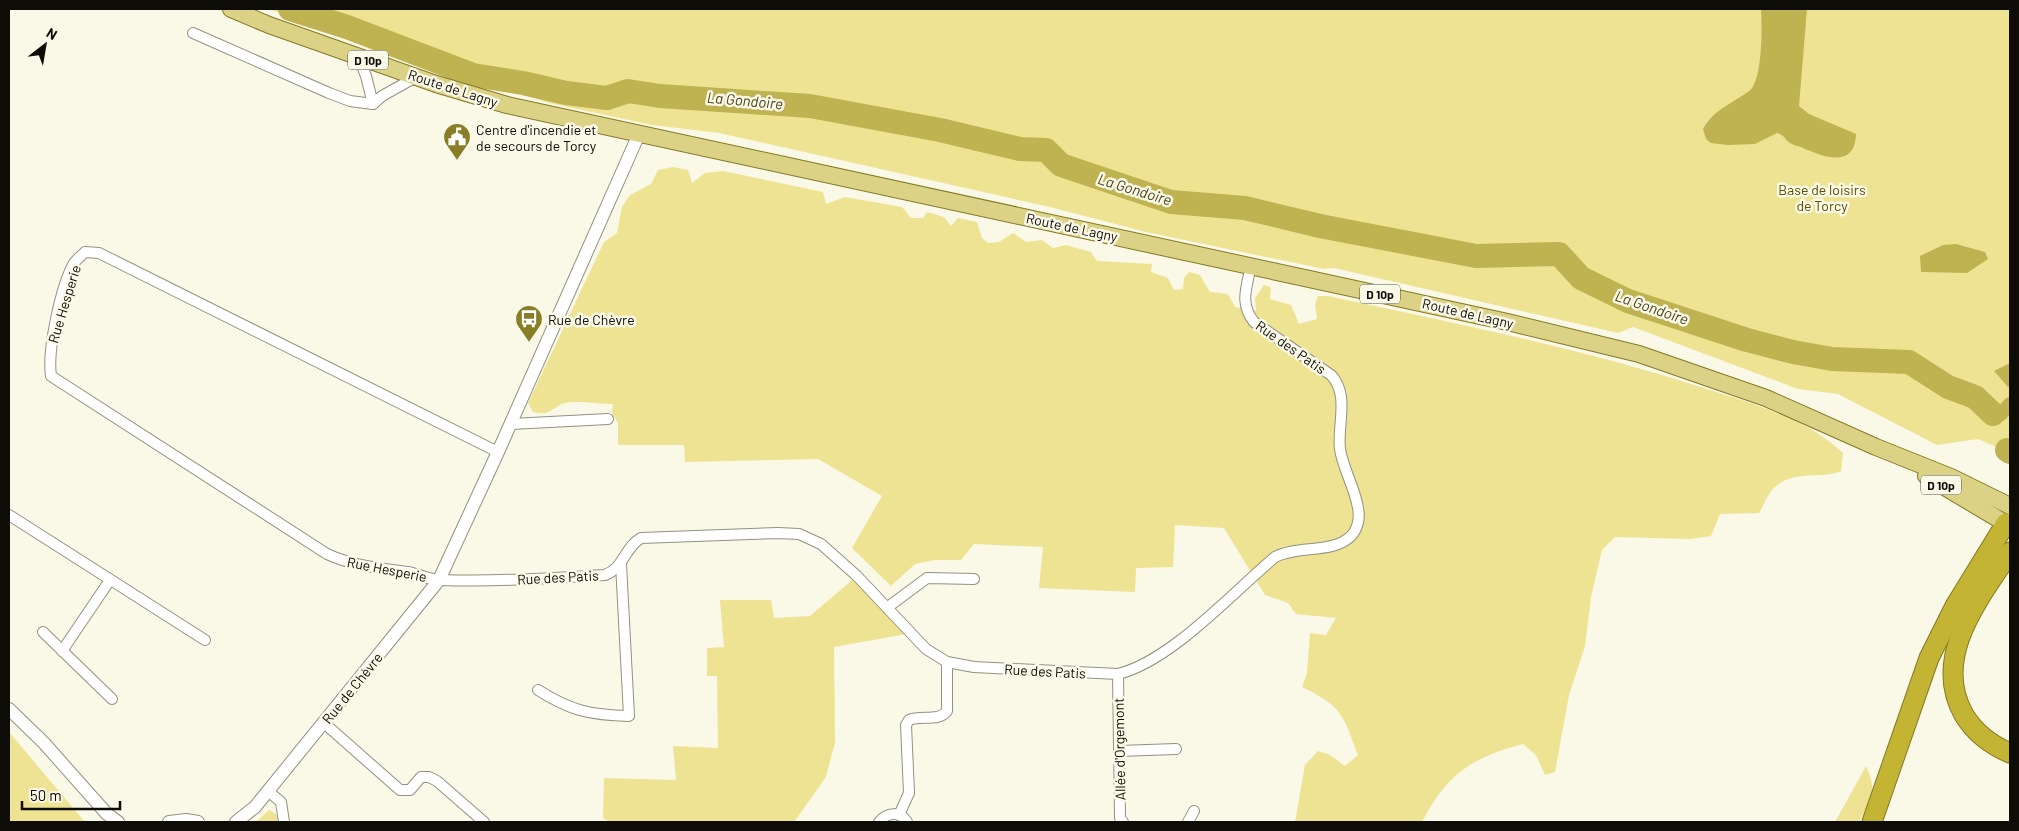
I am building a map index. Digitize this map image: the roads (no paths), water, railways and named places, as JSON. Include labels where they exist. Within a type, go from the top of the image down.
[{"type":"highway","points":[[1872,822],[1929,658],[1955,606],[2009,518]]},
{"type":"highway","points":[[2010,552],[1968,618],[1955,652],[1953,673],[1958,704],[1968,722],[1986,740],[2010,753]]},
{"type":"main road","name":"Route de Lagny","points":[[231,9],[416,77],[507,105],[1502,320],[1639,354],[1766,398],[1876,448],[2009,518]]},
{"type":"street","points":[[194,33],[350,101],[373,104],[382,96],[416,77]]},
{"type":"street","points":[[358,56],[366,76],[373,104]]},
{"type":"street","name":"Rue de Chèvre","points":[[236,822],[248,814],[268,791],[439,580],[511,424],[639,134]]},
{"type":"street","name":"Rue Hesperie","points":[[439,580],[409,572],[361,567],[326,554],[51,376],[50,347],[59,310],[75,261],[85,252],[99,252],[498,452]]},
{"type":"street","name":"Rue des Patis","points":[[439,580],[492,580],[605,575],[614,572],[636,542],[650,537],[799,534],[811,538],[832,553],[888,607],[926,649],[947,662],[974,667],[1118,674],[1136,670],[1159,656],[1275,557],[1285,552],[1333,546],[1342,543],[1356,528],[1358,508],[1340,450],[1340,387],[1332,375],[1254,322],[1248,315],[1245,307],[1251,265]]},
{"type":"street","points":[[511,424],[608,418]]},
{"type":"street","points":[[9,515],[205,640]]},
{"type":"street","points":[[538,690],[564,706],[606,715],[629,716],[621,564]]},
{"type":"street","points":[[888,607],[927,578],[974,579]]},
{"type":"street","points":[[62,651],[110,580]]},
{"type":"street","points":[[43,632],[112,699]]},
{"type":"street","points":[[899,815],[909,793],[906,725],[909,720],[914,718],[940,717],[947,711],[947,662]]},
{"type":"street","name":"Allée d'Orgemont","points":[[1118,674],[1120,818],[1123,822]]},
{"type":"street","points":[[9,708],[44,743],[107,814],[118,822]]},
{"type":"street","points":[[324,723],[400,790],[410,790],[421,777],[430,777],[484,822]]},
{"type":"street","points":[[1119,751],[1176,749]]},
{"type":"street","points":[[268,791],[281,802],[284,822]]},
{"type":"street","points":[[1188,822],[1194,811]]},
{"type":"street","points":[[879,822],[889,814],[899,815],[907,822]]},
{"type":"street","points":[[169,822],[186,820],[198,822]]},
{"type":"waterway","name":"La Gondoire","points":[[290,9],[347,27],[473,75],[523,83],[566,93],[607,98],[628,91],[660,96],[810,106],[940,130],[1020,149],[1046,150],[1061,165],[1171,202],[1245,208],[1320,226],[1476,256],[1559,254],[1581,278],[1628,301],[1747,340],[1793,352],[1832,359],[1909,362],[1948,387],[1975,397],[1993,414]]},
{"type":"waterway","points":[[1993,414],[2001,414],[2010,404]]},
{"type":"place","name":"Centre d'incendie et de secours de Torcy","points":[[457,161]]},
{"type":"place","name":"Rue de Chèvre","points":[[529,343]]},
{"type":"park label","name":"Base de loisirs de Torcy","points":[[1822,197]]}]
